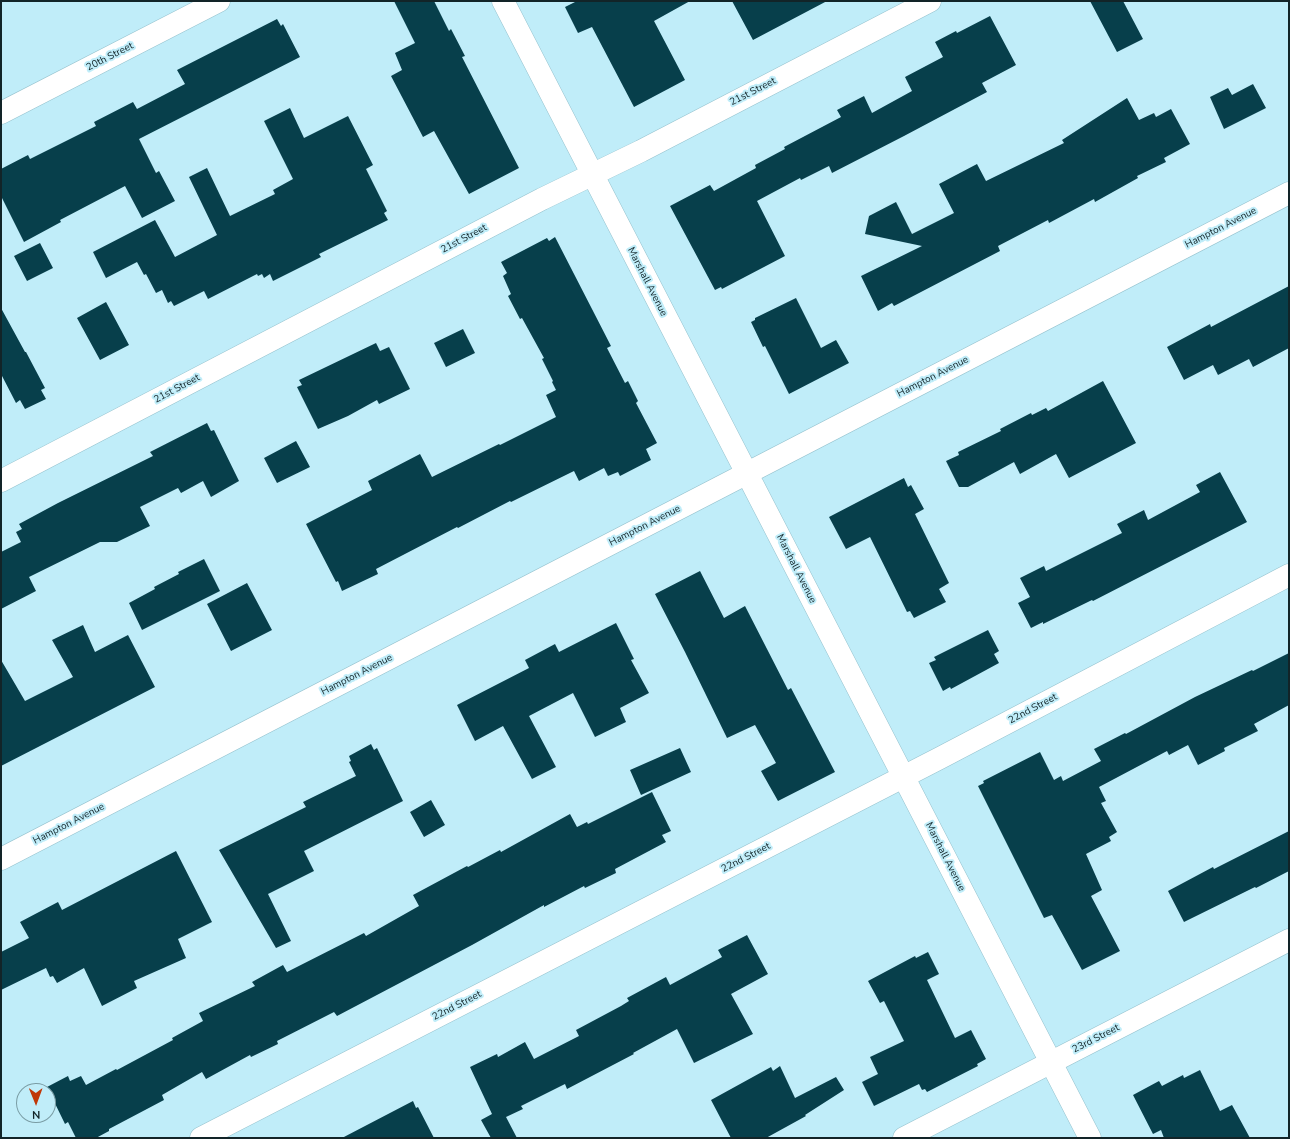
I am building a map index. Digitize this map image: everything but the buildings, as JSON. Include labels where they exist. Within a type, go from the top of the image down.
[{"type":"street","name":"20th Street","points":[[1,113],[219,1]]},
{"type":"street","name":"Marshall Avenue","points":[[503,1],[1090,1138]]},
{"type":"street","name":"21st Street","points":[[1,481],[521,210],[930,1]]},
{"type":"street","name":"Hampton Avenue","points":[[1,859],[1289,193]]},
{"type":"street","name":"22nd Street","points":[[201,1138],[904,776],[1289,575]]},
{"type":"street","name":"23rd Street","points":[[904,1138],[1289,940]]}]
